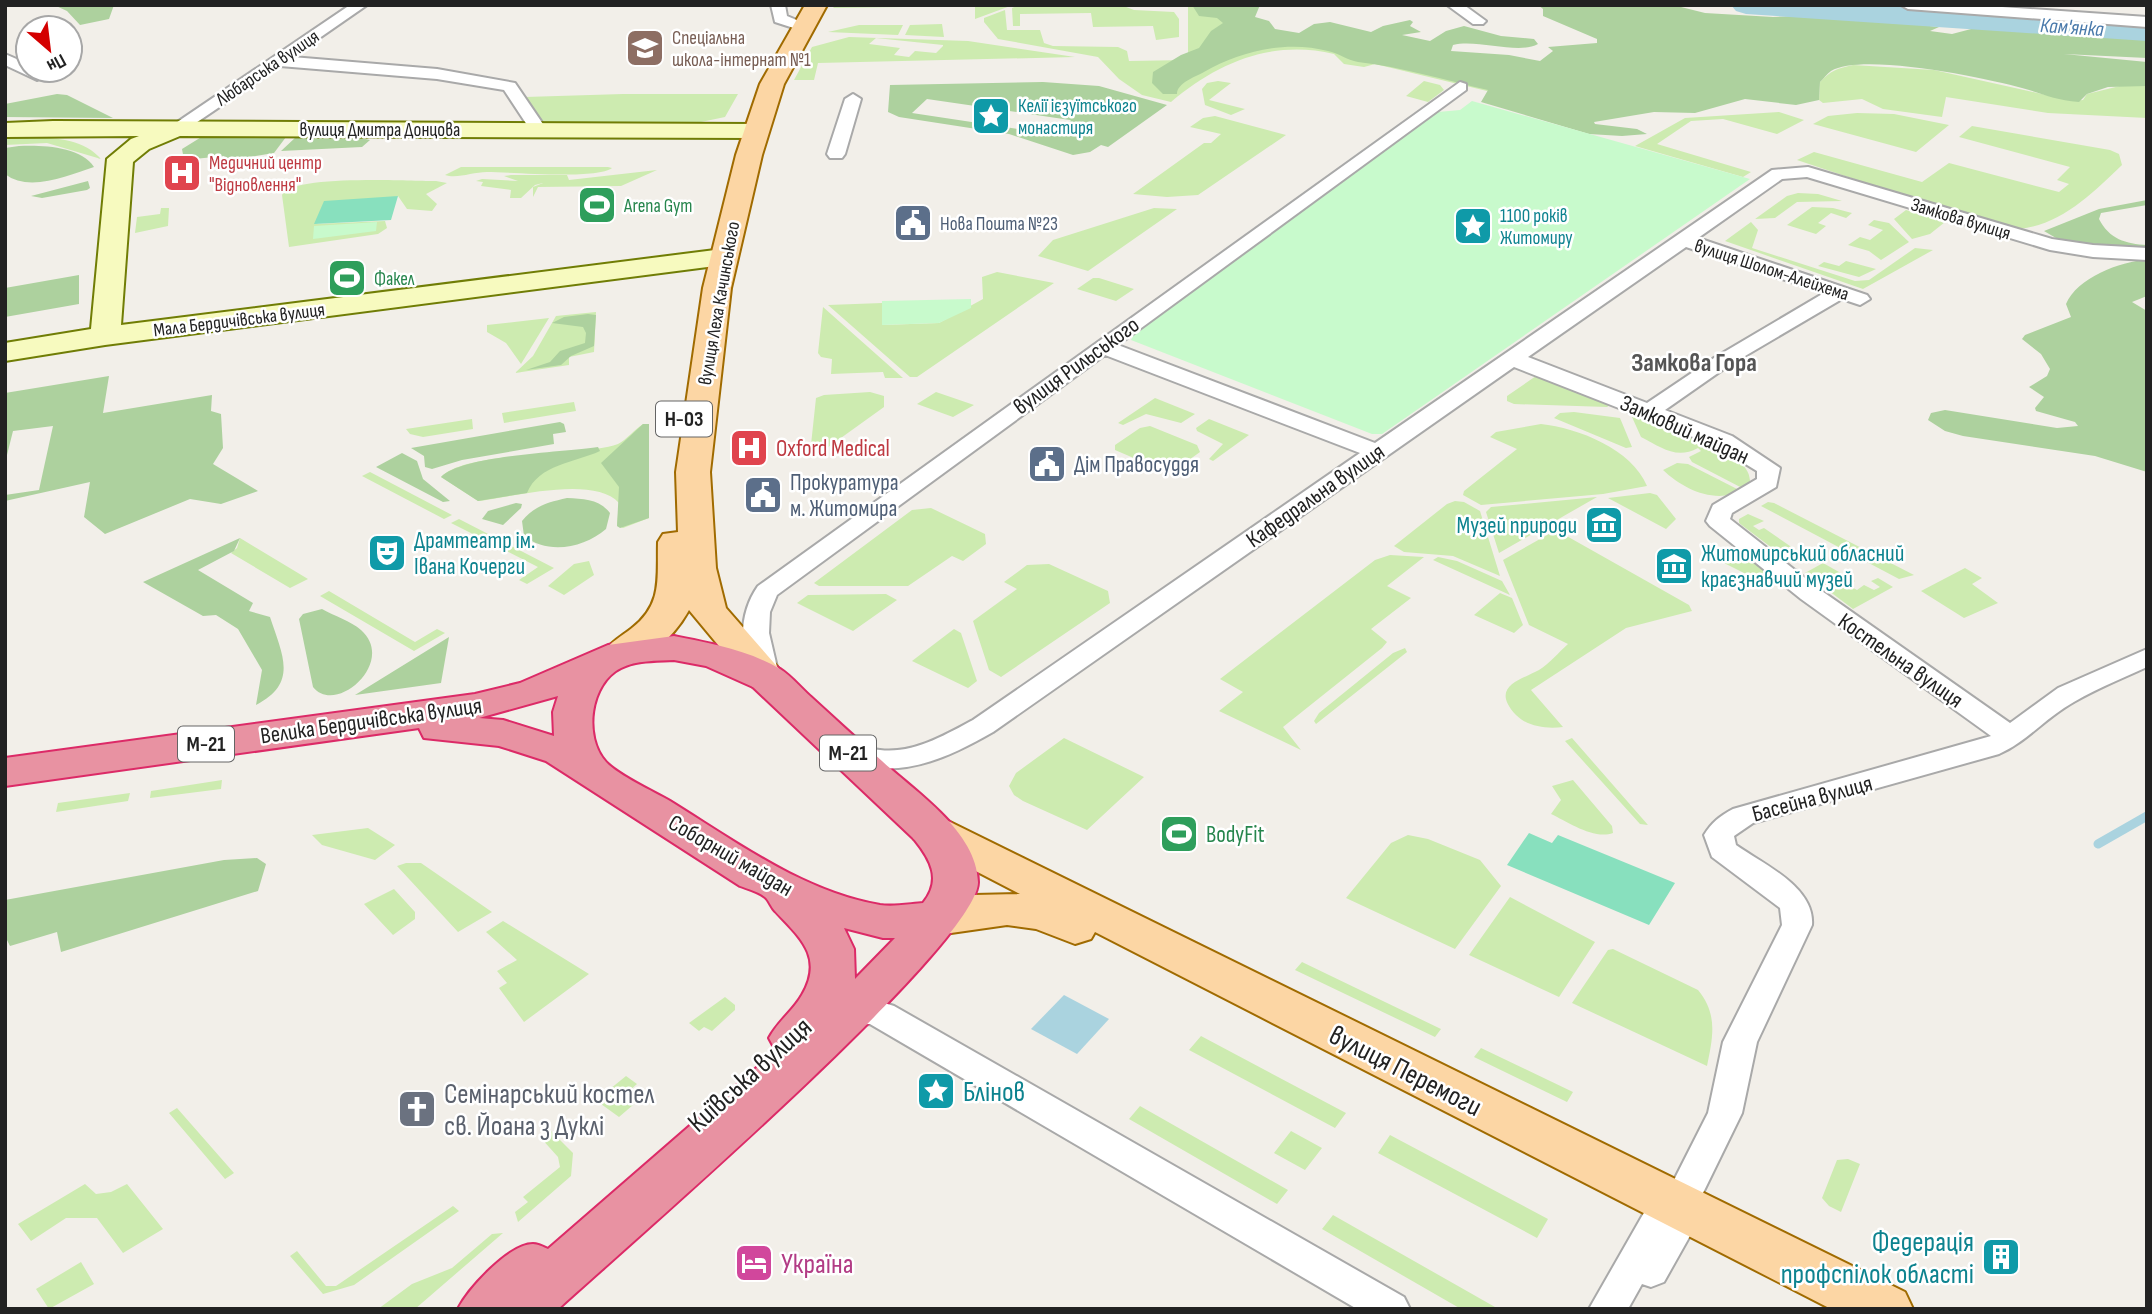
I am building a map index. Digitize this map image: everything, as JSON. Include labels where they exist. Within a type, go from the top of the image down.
[{"type":"highway","name":"М-21","points":[[614,657],[653,648],[696,651],[767,678],[929,829],[949,853],[956,869],[956,886],[951,900],[937,919]]},
{"type":"highway","points":[[589,768],[578,750],[573,732],[573,705],[578,691],[614,657]]},
{"type":"highway","name":"Велика Бердичівська вулиця","points":[[5,772],[475,708],[533,692],[614,657]]},
{"type":"highway","name":"Велика Бердичівська вулиця","points":[[5,786],[391,733],[447,729],[502,733],[523,738],[560,752],[589,768]]},
{"type":"highway","name":"Соборний майдан","points":[[589,768],[756,874],[802,896],[860,917],[908,922],[937,919]]},
{"type":"highway","name":"Київська вулиця","points":[[486,1309],[803,1028],[823,1005],[834,977],[836,963],[821,927],[799,905],[756,874]]},
{"type":"highway","name":"Київська вулиця","points":[[519,1309],[851,1013],[937,919]]},
{"type":"main road","name":"вулиця Леха Качинського","points":[[614,657],[659,628],[674,604],[679,466],[686,398],[717,258],[749,131],[801,19],[816,5]]},
{"type":"main road","name":"вулиця Леха Качинського","points":[[717,258],[693,472],[698,568],[708,611],[767,678]]},
{"type":"main road","name":"вулиця Перемоги","points":[[929,829],[1675,1213],[1837,1309]]},
{"type":"main road","name":"вулиця Перемоги","points":[[937,919],[1012,907],[1054,916],[1675,1213],[1885,1309]]},
{"type":"street","name":"Любарська вулиця","points":[[120,159],[151,139],[185,129],[277,61],[360,5]]},
{"type":"street","points":[[778,5],[780,19],[801,19]]},
{"type":"street","points":[[1454,5],[1478,21]]},
{"type":"street","points":[[1908,5],[2147,22]]},
{"type":"street","points":[[277,61],[437,74],[509,86],[539,130]]},
{"type":"street","name":"вулиця Рильського","points":[[767,678],[754,634],[753,619],[767,591],[1460,87]]},
{"type":"street","points":[[836,154],[853,99]]},
{"type":"street","points":[[8,130],[84,136],[107,147],[120,159],[105,336]]},
{"type":"street","name":"вулиця Дмитра Донцова","points":[[8,130],[749,131]]},
{"type":"street","name":"Замкова вулиця","points":[[1778,174],[1808,173],[2050,244],[2093,251],[2147,254]]},
{"type":"street","name":"Кафедральна вулиця","points":[[837,742],[857,755],[895,760],[935,750],[958,740],[1778,174]]},
{"type":"street","name":"вулиця Шолом-Алейхема","points":[[1650,411],[1721,362],[1850,295],[1684,240]]},
{"type":"street","name":"Мала Бердичівська вулиця","points":[[5,352],[105,336],[717,258]]},
{"type":"street","points":[[1102,346],[1377,452]]},
{"type":"street","name":"Замковий майдан","points":[[1513,359],[1724,441],[1769,468],[1771,476],[1759,490],[1721,510],[1717,515],[1718,521],[1726,528]]},
{"type":"street","name":"Костельна вулиця","points":[[1726,528],[1810,594],[2012,738]]},
{"type":"street","name":"Басейна вулиця","points":[[1675,1213],[1725,1113],[1740,1042],[1797,925],[1798,913],[1792,901],[1722,850],[1719,835],[1727,825],[1743,816],[1989,748],[2012,738],[2042,710],[2078,689],[2147,657]]},
{"type":"street","points":[[851,1013],[868,1010],[882,1015],[1391,1309]]},
{"type":"street","points":[[1608,1309],[1675,1213]]},
{"type":"street","points":[[1629,1309],[1675,1213]]},
{"type":"green space","points":[[54,5],[114,5],[109,19],[84,24],[84,14],[70,14]]},
{"type":"green space","points":[[835,5],[1013,5],[975,19],[975,6],[833,8]]},
{"type":"green space","points":[[1019,5],[1121,5],[1134,10],[1174,12],[1179,19],[1179,37],[1156,40],[1153,26],[1093,27],[1091,13],[1020,14],[1020,26],[1013,26],[1012,8]]},
{"type":"green space","points":[[1188,5],[1252,5],[1242,32],[1274,33],[1518,92],[1487,91],[1375,64],[1364,67],[1344,64],[1334,54],[1289,50],[1267,52],[1226,66],[1171,102],[1142,95],[1119,79],[1098,57],[998,39],[984,22],[984,18],[1005,10],[1007,30],[1040,30],[1044,43],[1053,46],[1118,47],[1127,51],[1129,61],[1188,60]]},
{"type":"green space","points":[[1192,5],[1260,5],[1255,17],[1269,21],[1275,29],[1299,33],[1314,24],[1330,22],[1371,32],[1383,26],[1410,20],[1413,22],[1410,26],[1421,32],[1402,35],[1430,41],[1446,31],[1464,26],[1501,36],[1534,39],[1538,44],[1509,48],[1463,44],[1453,45],[1451,51],[1509,55],[1540,61],[1553,51],[1548,47],[1597,43],[1597,39],[1543,16],[1543,9],[1538,5],[1673,5],[1705,13],[1773,17],[1827,15],[1939,27],[1930,31],[1952,34],[1975,28],[2060,34],[2081,28],[2147,36],[2147,58],[2064,54],[2147,62],[2147,86],[2108,87],[2087,94],[2079,102],[1981,78],[1896,65],[1869,64],[1831,71],[1820,82],[1819,100],[1796,105],[1745,99],[1695,113],[1654,112],[1594,122],[1637,129],[1647,134],[1589,134],[1481,102],[1488,90],[1407,70],[1354,61],[1312,48],[1280,47],[1248,53],[1187,81],[1177,94],[1163,94],[1152,83],[1153,72],[1181,55],[1199,48],[1211,31],[1223,23],[1217,18],[1199,16]]},
{"type":"green space","points":[[1757,5],[1928,5],[2116,24],[1929,17],[1839,6]]},
{"type":"green space","points":[[942,24],[944,37],[905,35],[910,25]]},
{"type":"green space","points":[[859,25],[903,25],[898,35],[828,32]]},
{"type":"green space","points":[[849,37],[968,41],[1075,57],[818,63],[814,80],[794,80],[812,47]],"holes":[[[876,38],[943,45],[936,53],[915,51],[909,57],[894,55],[900,48],[869,44]]]},
{"type":"green space","points":[[1853,65],[1934,70],[2073,101],[2083,100],[2087,94],[2124,85],[2147,86],[2147,118],[2048,113],[1946,97],[1942,117],[1883,109],[1862,99],[1823,103],[1819,100],[1820,82],[1835,70]]},
{"type":"green space","points":[[1424,81],[1440,85],[1444,90],[1428,102],[1406,96]]},
{"type":"green space","points":[[1043,82],[1099,86],[1167,105],[1108,147],[1101,145],[1090,152],[1073,155],[1009,134],[899,117],[888,112],[890,85]],"holes":[[[927,99],[1070,120],[1057,135],[912,113]]]},
{"type":"green space","points":[[1207,83],[1231,83],[1209,100],[1245,109],[1231,115],[1205,105],[1202,89]]},
{"type":"green space","points":[[57,94],[67,95],[113,118],[5,117],[5,104]]},
{"type":"green space","points":[[738,94],[725,117],[701,122],[549,123],[541,121],[525,97]]},
{"type":"green space","points":[[1472,101],[1750,179],[1382,434],[1372,434],[1131,340],[1134,333],[1438,112],[1460,110]]},
{"type":"green space","points":[[1779,112],[1804,120],[1777,134],[1723,119],[1691,121],[1657,144],[1751,172],[1743,177],[1635,146],[1685,118]]},
{"type":"green space","points":[[1857,113],[1894,114],[1949,125],[1916,152],[1813,124],[1828,116]]},
{"type":"green space","points":[[1215,116],[1286,135],[1198,195],[1167,197],[1133,194],[1204,143],[1211,143],[1221,134],[1190,127],[1203,118]]},
{"type":"green space","points":[[1972,126],[2110,150],[2119,154],[2122,165],[2076,206],[2050,221],[2020,229],[1938,207],[1797,160],[1814,152],[1922,182],[1949,163],[2059,192],[2069,184],[2057,180],[2070,167],[1959,137]]},
{"type":"green space","points":[[203,136],[286,137],[274,153],[225,161],[224,156],[184,160],[182,149]]},
{"type":"green space","points":[[296,137],[356,137],[370,140],[362,147],[281,151]]},
{"type":"green space","points":[[5,139],[62,139],[79,144],[101,159],[47,143],[5,145]]},
{"type":"green space","points":[[5,148],[60,148],[80,155],[94,167],[49,181],[26,182],[15,179],[5,174]]},
{"type":"green space","points":[[461,167],[612,168],[603,172],[572,175],[487,172],[445,175]]},
{"type":"green space","points":[[657,170],[621,186],[538,187],[533,197],[533,187],[543,183],[535,185],[521,198],[510,198],[511,190],[481,186],[483,182],[476,181],[518,181],[504,176],[511,175],[567,175],[569,180]]},
{"type":"green space","points":[[88,181],[90,188],[87,190],[42,198],[31,196]]},
{"type":"green space","points":[[328,181],[447,183],[426,194],[437,204],[432,211],[407,209],[398,196],[315,224],[385,221],[387,228],[378,234],[289,247],[282,195],[290,188]]},
{"type":"green space","points":[[1798,193],[1818,194],[1842,201],[1797,202],[1775,218],[1755,219],[1787,196]]},
{"type":"green space","points":[[398,196],[391,220],[314,224],[324,201]]},
{"type":"green space","points":[[2147,200],[2147,205],[2101,213],[2099,219],[2113,236],[2125,242],[2147,245],[2147,250],[2061,241],[2044,231],[2099,209]]},
{"type":"green space","points":[[1812,207],[1833,208],[1852,213],[1846,218],[1831,213],[1818,223],[1826,226],[1816,234],[1787,225]]},
{"type":"green space","points":[[161,208],[169,208],[168,226],[135,233],[137,217],[160,214]]},
{"type":"green space","points":[[1154,208],[1177,209],[1088,271],[1038,256],[1053,240]]},
{"type":"green space","points":[[1906,210],[1945,222],[1930,234],[1912,239],[1894,219]]},
{"type":"green space","points":[[1874,220],[1889,223],[1909,242],[1881,260],[1869,251],[1848,245],[1860,237],[1870,240],[1883,230],[1868,225]]},
{"type":"green space","points":[[377,222],[376,231],[313,239],[314,226]]},
{"type":"green space","points":[[1751,222],[1758,230],[1752,248],[1855,281],[1869,280],[1915,248],[1933,250],[1863,289],[1725,241]]},
{"type":"green space","points":[[2147,260],[2147,296],[2132,302],[2147,311],[2147,472],[2095,456],[1963,436],[1945,431],[1928,420],[1931,413],[1945,410],[2057,428],[2078,426],[2075,422],[2036,411],[2035,408],[2044,397],[2029,387],[2047,376],[2050,369],[2041,354],[2022,339],[2025,335],[2071,317],[2066,304],[2089,279],[2124,264]]},
{"type":"green space","points":[[1846,261],[1876,269],[1859,277],[1818,266],[1824,262],[1839,266]]},
{"type":"green space","points":[[997,272],[1054,283],[917,377],[910,377],[828,305],[882,303],[882,325],[939,323],[983,299],[982,277]]},
{"type":"green space","points":[[79,275],[79,304],[5,317],[5,288]]},
{"type":"green space","points":[[1093,278],[1134,289],[1116,301],[1077,289]]},
{"type":"green space","points":[[971,299],[971,308],[939,323],[882,325],[882,301]]},
{"type":"green space","points":[[823,307],[903,378],[885,378],[883,372],[831,374],[832,359],[821,357],[818,353]]},
{"type":"green space","points":[[596,312],[594,352],[569,357],[569,365],[515,373],[533,356],[556,316]]},
{"type":"green space","points":[[596,315],[594,346],[571,356],[561,365],[526,370],[550,362],[560,351],[585,343],[586,333],[583,327],[552,323],[564,317]]},
{"type":"green space","points":[[549,318],[521,364],[506,343],[487,332],[487,325]]},
{"type":"green space","points":[[109,376],[103,413],[212,395],[211,411],[221,414],[223,448],[213,464],[258,491],[221,504],[190,499],[105,534],[84,517],[90,482],[5,501],[5,495],[39,490],[53,426],[13,431],[5,463],[5,393]]},
{"type":"green space","points":[[1536,376],[1610,405],[1514,404],[1507,401],[1507,396]]},
{"type":"green space","points":[[870,392],[884,396],[884,407],[820,453],[810,454],[816,398]]},
{"type":"green space","points":[[936,392],[974,405],[953,417],[917,404]]},
{"type":"green space","points":[[1155,398],[1195,414],[1181,423],[1146,414],[1123,425],[1118,423]]},
{"type":"green space","points":[[574,402],[576,411],[504,423],[502,413]]},
{"type":"green space","points":[[1574,412],[1620,418],[1632,447],[1626,448],[1554,418],[1560,413]]},
{"type":"green space","points":[[1637,415],[1722,449],[1746,469],[1750,481],[1744,489],[1692,462],[1689,457],[1701,451],[1698,448],[1683,453],[1676,452],[1641,437],[1632,417]]},
{"type":"green space","points":[[472,419],[473,429],[423,437],[410,434],[406,429]]},
{"type":"green space","points":[[1209,419],[1249,435],[1213,461],[1209,459],[1223,444],[1196,428]]},
{"type":"green space","points":[[560,422],[564,424],[566,432],[553,434],[554,444],[462,460],[432,469],[425,467],[424,456],[411,448]]},
{"type":"green space","points":[[643,424],[649,424],[649,518],[623,528],[617,526],[619,503],[607,495],[591,490],[531,492],[478,501],[441,477],[454,468],[474,462],[618,444]]},
{"type":"green space","points":[[643,424],[649,424],[649,518],[620,528],[617,526],[619,487],[601,463]]},
{"type":"green space","points":[[1541,424],[1571,430],[1617,451],[1640,473],[1647,486],[1603,494],[1481,505],[1463,495],[1464,491],[1517,449],[1490,437],[1496,432]]},
{"type":"green space","points":[[1150,426],[1197,445],[1200,452],[1175,470],[1164,471],[1115,450],[1115,445],[1140,428]]},
{"type":"green space","points":[[598,447],[600,451],[549,470],[533,483],[527,493],[478,501],[441,477],[452,470],[491,459]]},
{"type":"green space","points":[[402,453],[417,461],[423,479],[450,501],[443,502],[376,467]]},
{"type":"green space","points":[[1677,463],[1688,464],[1741,491],[1720,496],[1689,488],[1663,470]]},
{"type":"green space","points":[[370,472],[452,515],[444,519],[362,476]]},
{"type":"green space","points":[[1650,493],[1657,495],[1676,519],[1666,529],[1608,498]]},
{"type":"green space","points":[[1597,497],[1499,553],[1486,512],[1491,507]]},
{"type":"green space","points":[[567,498],[591,501],[606,508],[610,513],[606,529],[587,541],[566,547],[544,546],[524,536],[522,521],[527,516],[542,505]]},
{"type":"green space","points":[[1464,502],[1480,511],[1500,576],[1453,556],[1404,552],[1394,546],[1447,504]]},
{"type":"green space","points":[[1768,502],[1914,575],[1899,579],[1761,506]]},
{"type":"green space","points":[[516,503],[522,504],[521,508],[503,525],[482,519],[488,511]]},
{"type":"green space","points":[[931,508],[985,534],[986,544],[963,561],[952,556],[908,586],[819,586],[814,583],[912,510]]},
{"type":"green space","points":[[1748,514],[1764,521],[1753,526],[1759,530],[1764,528],[1806,557],[1792,563],[1739,523],[1739,519]]},
{"type":"green space","points":[[459,519],[554,568],[527,584],[519,580],[538,567],[451,523]]},
{"type":"green space","points":[[1556,530],[1689,605],[1692,611],[1626,628],[1531,690],[1563,727],[1551,728],[1532,725],[1516,715],[1508,705],[1507,691],[1517,681],[1543,667],[1568,644],[1529,625],[1503,560]]},
{"type":"green space","points":[[240,538],[308,579],[290,588],[231,553],[237,548]]},
{"type":"green space","points":[[240,538],[234,551],[198,570],[253,603],[249,611],[270,617],[284,667],[278,687],[256,705],[262,670],[238,629],[216,615],[203,616],[143,582]]},
{"type":"green space","points":[[1737,547],[1762,568],[1768,585],[1710,556],[1713,550],[1722,554]]},
{"type":"green space","points":[[1390,555],[1424,557],[1387,586],[1411,598],[1371,629],[1387,642],[1382,648],[1283,727],[1301,750],[1219,711],[1243,692],[1220,679],[1375,560]]},
{"type":"green space","points":[[1438,557],[1457,561],[1502,581],[1510,595],[1433,560]]},
{"type":"green space","points":[[589,561],[594,575],[564,595],[548,586],[574,564]]},
{"type":"green space","points":[[1823,563],[1855,581],[1848,585],[1857,590],[1864,585],[1874,590],[1880,587],[1871,581],[1878,578],[1893,587],[1853,609],[1805,573]]},
{"type":"green space","points":[[1049,564],[1108,591],[1110,603],[1001,677],[989,670],[973,621],[1017,589],[1004,582],[1027,565]]},
{"type":"green space","points":[[1965,568],[1982,578],[1972,584],[1998,603],[1964,618],[1921,591]]},
{"type":"green space","points":[[329,591],[415,642],[437,629],[445,633],[414,651],[320,596]]},
{"type":"green space","points":[[1500,593],[1512,598],[1523,625],[1514,633],[1474,615]]},
{"type":"green space","points":[[886,594],[897,600],[853,631],[797,603],[808,595]]},
{"type":"green space","points":[[322,609],[361,630],[370,643],[372,656],[368,670],[359,681],[348,690],[335,695],[323,694],[313,687],[299,619],[303,614]]},
{"type":"green space","points":[[954,629],[961,633],[977,681],[968,688],[912,661]]},
{"type":"green space","points":[[449,637],[441,683],[355,695]]},
{"type":"green space","points":[[1405,648],[1407,652],[1316,724],[1314,721],[1319,713],[1393,653]]},
{"type":"green space","points":[[1064,738],[1144,777],[1087,830],[1023,801],[1014,795],[1009,786],[1016,773]]},
{"type":"green space","points":[[1572,738],[1648,825],[1640,824],[1565,741]]},
{"type":"green space","points":[[222,780],[221,789],[150,798],[151,791]]},
{"type":"green space","points":[[1573,780],[1612,826],[1613,833],[1606,835],[1590,832],[1551,814],[1561,800],[1552,786]]},
{"type":"green space","points":[[130,793],[128,801],[56,812],[58,803]]},
{"type":"green space","points":[[368,828],[395,845],[375,860],[322,845],[312,835]]},
{"type":"green space","points":[[1529,833],[1552,843],[1558,835],[1675,883],[1649,925],[1507,865]]},
{"type":"green space","points":[[1408,835],[1428,839],[1480,860],[1501,886],[1455,949],[1346,898],[1391,843]]},
{"type":"green space","points":[[257,858],[266,864],[258,891],[61,952],[57,932],[10,946],[5,936],[5,900],[224,860]]},
{"type":"green space","points":[[421,863],[492,912],[458,932],[397,866]]},
{"type":"green space","points":[[394,889],[415,912],[415,919],[393,935],[364,904]]},
{"type":"green space","points":[[1510,897],[1595,942],[1559,997],[1469,955]]},
{"type":"green space","points":[[503,921],[589,974],[524,1022],[499,988],[507,983],[497,971],[517,960],[486,932]]},
{"type":"green space","points":[[1613,949],[1698,990],[1709,1008],[1711,1017],[1712,1036],[1707,1066],[1572,1003],[1608,950]]},
{"type":"green space","points":[[1302,962],[1441,1029],[1435,1037],[1295,970]]},
{"type":"green space","points":[[725,997],[735,1005],[735,1010],[712,1031],[704,1027],[699,1031],[689,1023]]},
{"type":"green space","points":[[1201,1036],[1346,1113],[1335,1128],[1189,1050]]},
{"type":"green space","points":[[1481,1048],[1573,1092],[1567,1102],[1474,1057]]},
{"type":"green space","points":[[626,1076],[637,1084],[629,1091],[640,1099],[619,1117],[601,1104],[614,1093],[610,1089]]},
{"type":"green space","points":[[1140,1106],[1288,1190],[1277,1204],[1129,1119]]},
{"type":"green space","points":[[177,1108],[234,1173],[225,1179],[169,1113]]},
{"type":"green space","points":[[550,1130],[573,1153],[571,1176],[518,1222],[515,1212],[528,1202],[523,1197],[560,1167],[558,1157],[540,1137]]},
{"type":"green space","points":[[1291,1131],[1322,1148],[1305,1170],[1274,1153]]},
{"type":"green space","points":[[1390,1135],[1548,1219],[1537,1238],[1378,1153]]},
{"type":"green space","points":[[1848,1159],[1860,1164],[1841,1212],[1829,1206],[1822,1198],[1837,1160]]},
{"type":"green space","points":[[85,1184],[96,1194],[111,1192],[127,1184],[163,1229],[123,1253],[97,1218],[66,1218],[31,1241],[18,1224]]},
{"type":"green space","points":[[453,1206],[459,1211],[354,1285],[323,1294],[290,1256],[297,1251],[326,1286],[336,1286]]},
{"type":"green space","points":[[1333,1215],[1495,1307],[1461,1309],[1322,1229]]},
{"type":"green space","points":[[503,1233],[415,1309],[378,1309],[412,1284],[452,1268],[492,1234]]},
{"type":"green space","points":[[81,1262],[94,1284],[49,1309],[36,1289]]},
{"type":"water","points":[[1064,995],[1109,1019],[1077,1054],[1031,1029]]},
{"type":"waterway","name":"Кам'янка","points":[[1746,5],[2147,32]]},
{"type":"waterway","points":[[2098,844],[2147,816]]},
{"type":"place","name":"Спеціальна школа-інтернат №1","points":[[645,48]]},
{"type":"place","name":"Келії ієзуїтського монастиря","points":[[991,116]]},
{"type":"place","name":"Медичний центр \"Відновлення\"","points":[[182,173]]},
{"type":"place","name":"Arena Gym","points":[[597,205]]},
{"type":"place","name":"Нова Пошта №23","points":[[913,223]]},
{"type":"place","name":"1100 років Житомиру","points":[[1473,226]]},
{"type":"place","name":"Факел","points":[[347,278]]},
{"type":"place","name":"Oxford Medical","points":[[749,448]]},
{"type":"place","name":"Дім Правосуддя","points":[[1047,464]]},
{"type":"place","name":"Прокуратура м. Житомира","points":[[763,495]]},
{"type":"place","name":"Музей природи","points":[[1604,525]]},
{"type":"place","name":"Драмтеатр ім. Івана Кочерги","points":[[387,553]]},
{"type":"place","name":"Житомирський обласний краєзнавчий музей","points":[[1674,566]]},
{"type":"place","name":"BodyFit","points":[[1179,834]]},
{"type":"place","name":"Блінов","points":[[936,1091]]},
{"type":"place","name":"Семінарський костел св. Йоана з Дуклі","points":[[417,1109]]},
{"type":"place","name":"Федерація профспілок області","points":[[2001,1257]]},
{"type":"place","name":"Україна","points":[[754,1263]]},
{"type":"district","name":"Замкова Гора","points":[[1694,362]]}]
